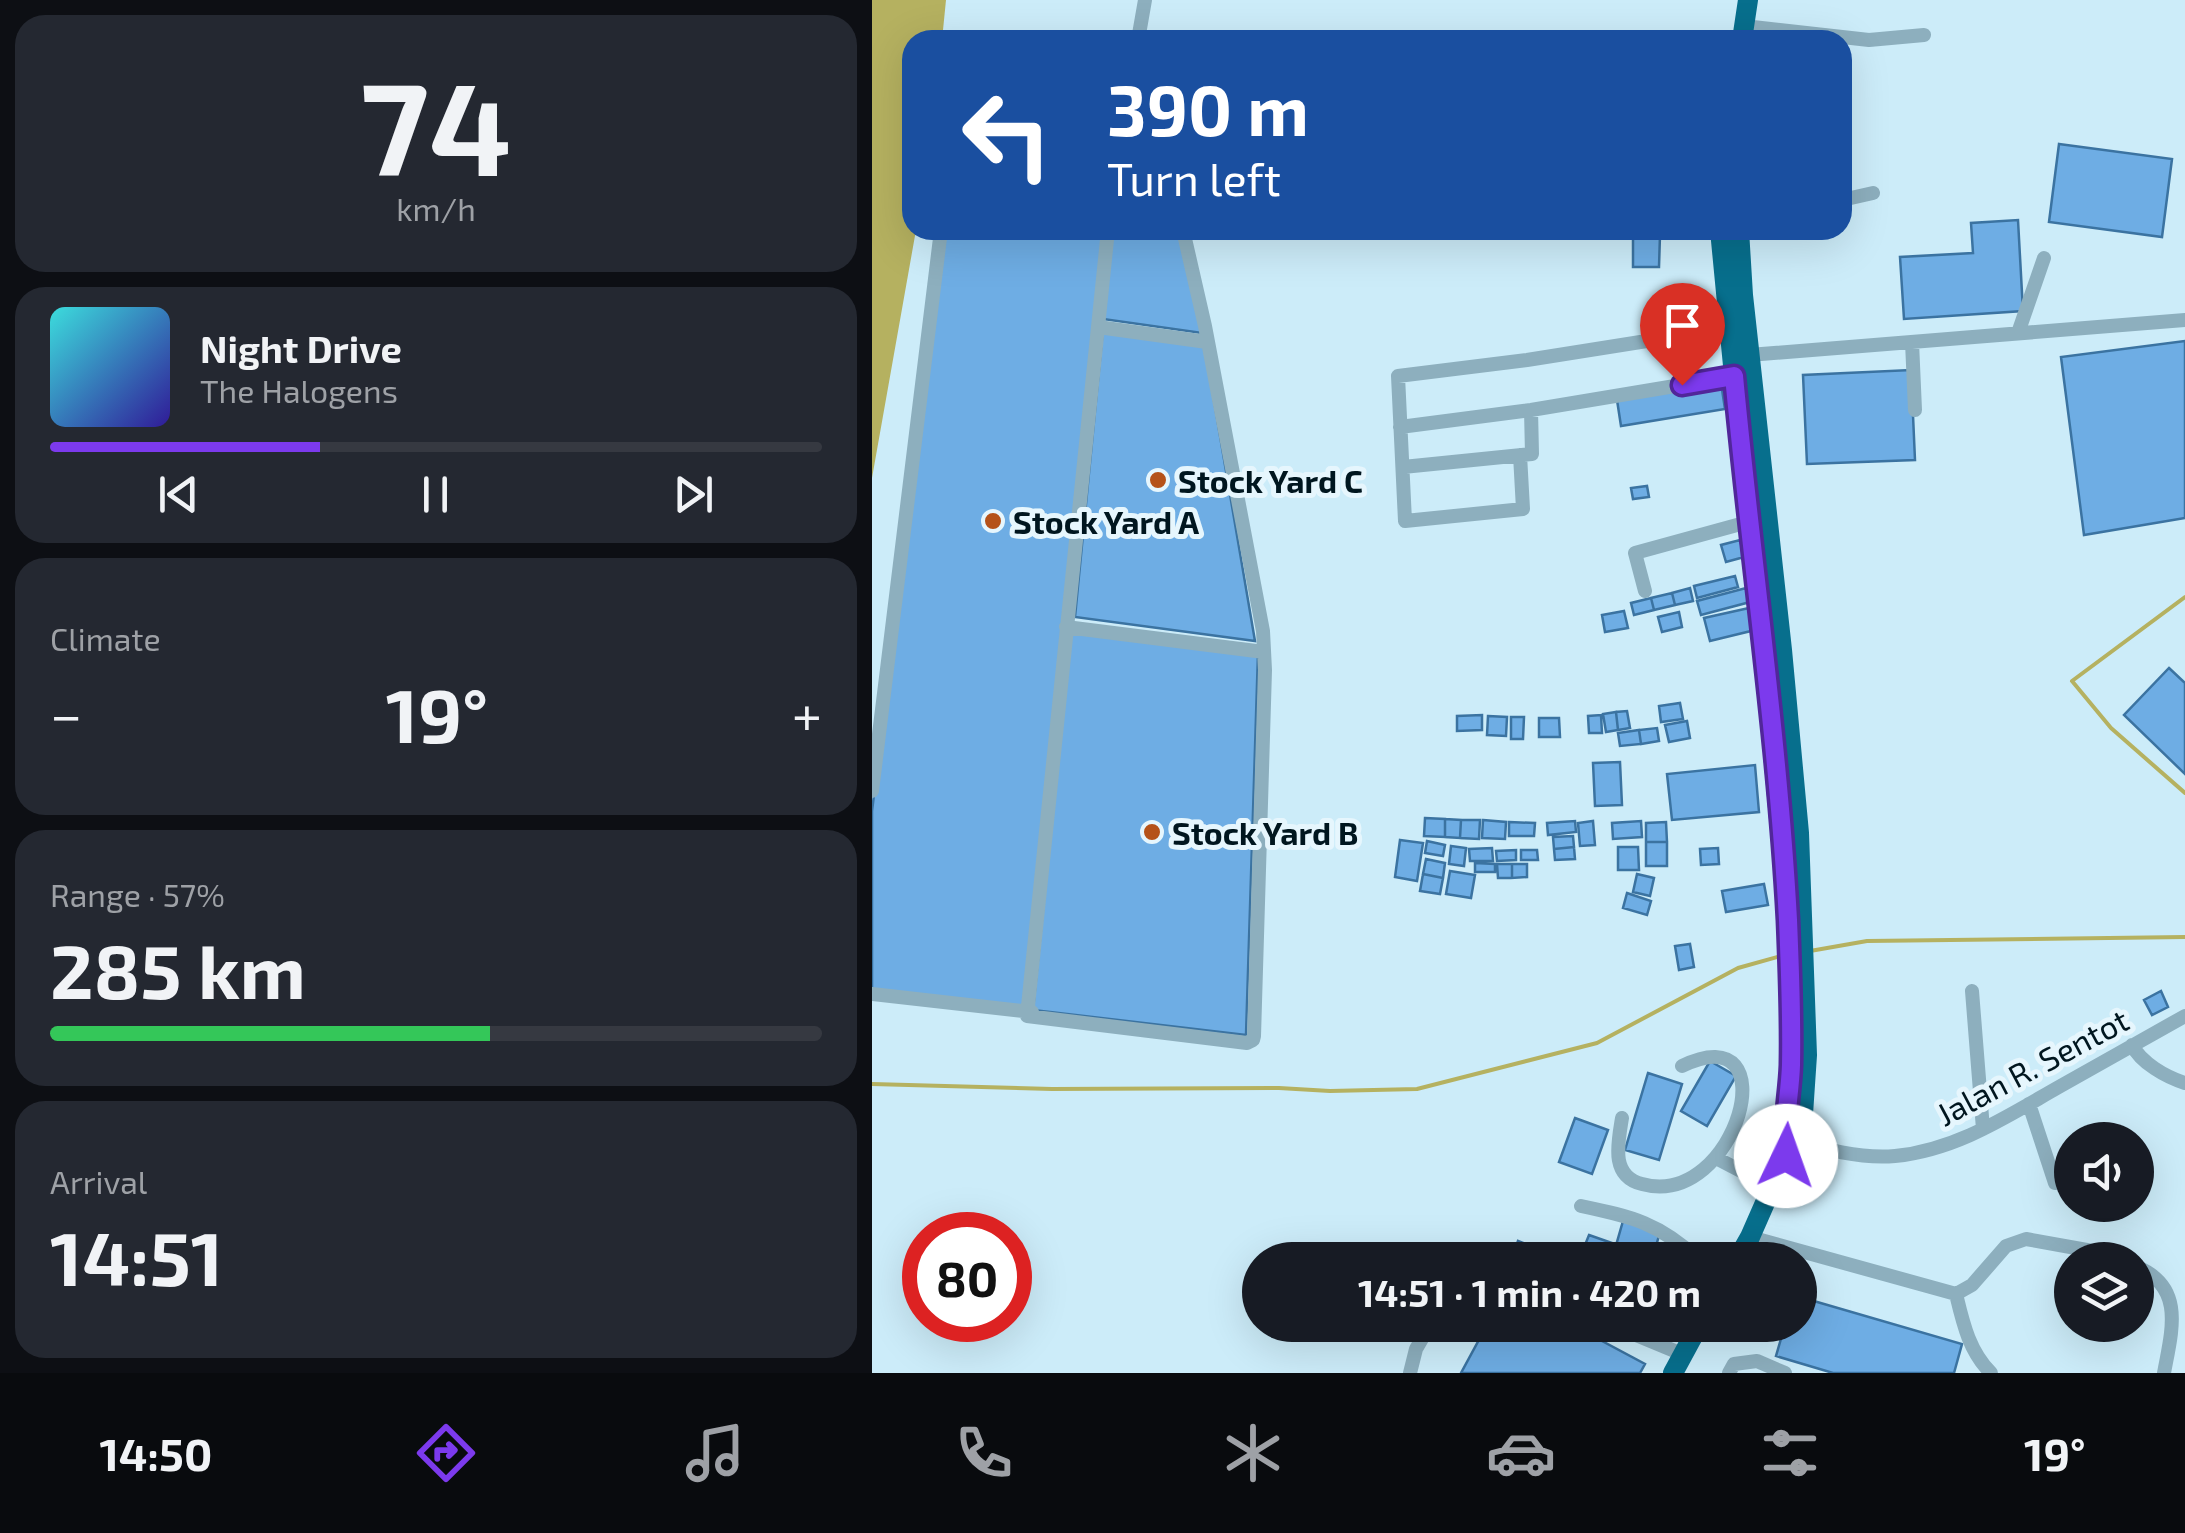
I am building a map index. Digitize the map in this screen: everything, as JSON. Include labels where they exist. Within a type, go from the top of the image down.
[{"type":"highway","points":[[1734,0],[1737,30]]},
{"type":"highway","points":[[1739,30],[1748,0]]},
{"type":"highway","points":[[1722,240],[1745,368],[1796,919],[1798,996],[1808,1054],[1806,1088],[1789,1144],[1747,1242]]},
{"type":"highway","points":[[1737,326],[1739,240]]},
{"type":"highway","points":[[1773,651],[1767,749],[1796,919]]},
{"type":"highway","points":[[1677,1364],[1689,1342]]},
{"type":"street","points":[[1139,30],[1144,0]]},
{"type":"street","points":[[1852,39],[1924,36]]},
{"type":"street","points":[[1852,198],[1873,193]]},
{"type":"street","points":[[872,737],[933,240]]},
{"type":"street","points":[[872,791],[940,240]]},
{"type":"street","points":[[1029,1014],[1109,240]]},
{"type":"street","points":[[872,996],[1242,1037],[1249,1034],[1263,631],[1184,240]]},
{"type":"street","points":[[2018,333],[2044,258]]},
{"type":"street","points":[[1400,427],[1531,410],[1745,368],[1912,342],[2184,320]]},
{"type":"street","points":[[1100,324],[1205,339]]},
{"type":"street","points":[[1520,455],[1523,509],[1406,521],[1398,376],[1737,326]]},
{"type":"street","points":[[1912,342],[1915,410]]},
{"type":"street","points":[[1403,468],[1532,454],[1531,410]]},
{"type":"street","points":[[1644,591],[1636,552],[1757,520]]},
{"type":"street","points":[[1069,624],[1261,650]]},
{"type":"street","points":[[1972,991],[1983,1129]]},
{"type":"street","name":"Jalan R. Sentot","points":[[1789,1144],[1893,1156],[1940,1147],[1983,1129],[2184,1016]]},
{"type":"street","points":[[2132,1045],[2136,1054],[2184,1083]]},
{"type":"street","points":[[1622,1118],[1618,1162],[1625,1175],[1643,1185],[1681,1183],[1716,1158],[1743,1103],[1741,1075],[1732,1062],[1712,1056],[1682,1066]]},
{"type":"street","points":[[2029,1104],[2054,1180]]},
{"type":"street","points":[[1716,1158],[1770,1191]]},
{"type":"street","points":[[1581,1206],[1651,1224],[1678,1242]]},
{"type":"street","points":[[1750,1237],[1956,1294],[1972,1284],[2006,1246],[2026,1239],[2054,1244]]},
{"type":"street","points":[[2154,1277],[2170,1291],[2175,1311],[2164,1373]]},
{"type":"street","points":[[1956,1294],[1970,1343],[1990,1373]]},
{"type":"street","points":[[1410,1373],[1420,1342]]},
{"type":"street","points":[[1640,1342],[1677,1364]]},
{"type":"street","points":[[1730,1373],[1734,1364],[1750,1362],[1785,1373]]},
{"type":"shaded area","points":[[872,0],[946,0],[943,30],[902,30],[902,240],[914,240],[872,478]]},
{"type":"building","points":[[2059,144],[2172,159],[2162,237],[2049,222]]},
{"type":"building","points":[[2018,220],[2023,311],[1904,319],[1900,257],[1973,253],[1971,223]]},
{"type":"building","name":"Stock Yard A","points":[[943,240],[1106,240],[1026,1009],[872,992],[872,811]]},
{"type":"building","points":[[1112,240],[1181,240],[1202,333],[1103,319]]},
{"type":"building","points":[[1633,240],[1660,240],[1659,267],[1633,267]]},
{"type":"building","name":"Stock Yard C","points":[[1103,329],[1204,342],[1255,641],[1075,617]]},
{"type":"building","points":[[2185,341],[2185,518],[2084,535],[2061,357]]},
{"type":"building","points":[[1911,370],[1915,460],[1807,464],[1803,375]]},
{"type":"building","points":[[1721,383],[1725,409],[1621,426],[1617,400]]},
{"type":"building","points":[[1647,486],[1649,497],[1633,499],[1631,488]]},
{"type":"building","points":[[1740,540],[1744,557],[1726,562],[1721,545]]},
{"type":"building","points":[[1735,576],[1738,587],[1697,598],[1694,586]]},
{"type":"building","points":[[1690,588],[1693,601],[1675,605],[1672,593]]},
{"type":"building","points":[[1746,588],[1750,602],[1701,615],[1697,601]]},
{"type":"building","points":[[1672,593],[1675,605],[1654,610],[1651,598]]},
{"type":"building","points":[[1651,598],[1654,610],[1634,615],[1631,603]]},
{"type":"building","points":[[1749,608],[1755,630],[1710,641],[1704,618]]},
{"type":"building","points":[[1624,611],[1628,628],[1605,632],[1602,615]]},
{"type":"building","points":[[1679,612],[1682,627],[1662,632],[1658,617]]},
{"type":"building","name":"Stock Yard B","points":[[1071,628],[1258,653],[1246,1035],[1033,1010]]},
{"type":"building","points":[[2169,668],[2185,683],[2185,774],[2124,715]]},
{"type":"building","points":[[1680,703],[1683,719],[1661,722],[1659,706]]},
{"type":"building","points":[[1627,711],[1630,728],[1618,730],[1616,712]]},
{"type":"building","points":[[1616,712],[1618,730],[1606,732],[1603,714]]},
{"type":"building","points":[[1482,715],[1482,730],[1457,731],[1457,716]]},
{"type":"building","points":[[1601,715],[1602,733],[1589,733],[1588,716]]},
{"type":"building","points":[[1488,716],[1507,717],[1506,736],[1487,735]]},
{"type":"building","points":[[1511,717],[1524,717],[1523,739],[1511,739]]},
{"type":"building","points":[[1539,718],[1559,718],[1560,737],[1539,737]]},
{"type":"building","points":[[1687,721],[1690,738],[1669,742],[1665,725]]},
{"type":"building","points":[[1657,728],[1659,741],[1641,744],[1639,730]]},
{"type":"building","points":[[1639,730],[1641,744],[1620,746],[1618,733]]},
{"type":"building","points":[[1620,762],[1622,805],[1595,806],[1593,763]]},
{"type":"building","points":[[1755,765],[1759,812],[1672,820],[1667,774]]},
{"type":"building","points":[[1425,818],[1445,819],[1445,837],[1424,836]]},
{"type":"building","points":[[1445,819],[1461,820],[1460,838],[1445,837]]},
{"type":"building","points":[[1461,820],[1480,820],[1479,839],[1460,838]]},
{"type":"building","points":[[1483,820],[1506,822],[1505,839],[1482,838]]},
{"type":"building","points":[[1575,821],[1576,832],[1548,835],[1547,823]]},
{"type":"building","points":[[1593,821],[1595,845],[1580,846],[1578,823]]},
{"type":"building","points":[[1641,821],[1642,837],[1613,839],[1612,823]]},
{"type":"building","points":[[1509,822],[1535,823],[1534,836],[1509,836]]},
{"type":"building","points":[[1666,822],[1667,842],[1646,842],[1646,823]]},
{"type":"building","points":[[1573,836],[1574,847],[1554,849],[1553,837]]},
{"type":"building","points":[[1400,840],[1423,843],[1417,881],[1395,877]]},
{"type":"building","points":[[1427,841],[1445,845],[1443,856],[1425,853]]},
{"type":"building","points":[[1646,842],[1667,842],[1667,866],[1646,866]]},
{"type":"building","points":[[1451,846],[1466,848],[1464,866],[1449,864]]},
{"type":"building","points":[[1574,847],[1575,859],[1555,860],[1554,849]]},
{"type":"building","points":[[1618,847],[1638,847],[1639,870],[1618,870]]},
{"type":"building","points":[[1492,848],[1493,861],[1470,861],[1469,849]]},
{"type":"building","points":[[1718,848],[1719,864],[1701,865],[1700,849]]},
{"type":"building","points":[[1516,850],[1516,860],[1497,861],[1496,851]]},
{"type":"building","points":[[1521,850],[1537,850],[1538,860],[1521,860]]},
{"type":"building","points":[[1426,859],[1445,863],[1443,878],[1423,874]]},
{"type":"building","points":[[1475,863],[1495,864],[1495,872],[1475,872]]},
{"type":"building","points":[[1497,864],[1512,864],[1512,878],[1498,878]]},
{"type":"building","points":[[1512,864],[1527,864],[1527,877],[1512,878]]},
{"type":"building","points":[[1450,871],[1475,875],[1471,898],[1446,894]]},
{"type":"building","points":[[1423,874],[1443,878],[1440,894],[1420,891]]},
{"type":"building","points":[[1637,874],[1654,878],[1650,896],[1633,892]]},
{"type":"building","points":[[1764,884],[1768,905],[1726,912],[1722,891]]},
{"type":"building","points":[[1627,893],[1651,901],[1647,915],[1623,908]]},
{"type":"building","points":[[1690,944],[1694,967],[1679,970],[1675,946]]},
{"type":"building","points":[[2161,991],[2168,1007],[2152,1015],[2144,1000]]},
{"type":"building","points":[[1710,1061],[1736,1076],[1707,1126],[1681,1111]]},
{"type":"building","points":[[1648,1073],[1682,1084],[1659,1160],[1625,1150]]},
{"type":"building","points":[[1575,1118],[1608,1130],[1592,1174],[1559,1162]]},
{"type":"building","points":[[1623,1221],[1660,1232],[1657,1242],[1617,1242]]},
{"type":"building","points":[[1589,1235],[1609,1242],[1586,1242]]},
{"type":"building","points":[[1817,1302],[1962,1344],[1954,1373],[1833,1373],[1776,1356],[1780,1342],[1817,1342]]},
{"type":"building","points":[[1478,1342],[1604,1342],[1645,1364],[1640,1373],[1461,1373]]},
{"type":"waterway","points":[[2185,597],[2072,681],[2111,728],[2185,793]]},
{"type":"waterway","points":[[1810,951],[1867,941],[2185,937]]},
{"type":"waterway","points":[[872,1084],[1052,1089],[1417,1089],[1597,1043],[1738,968],[1781,956]]},
{"type":"place","name":"Stock Yard C","points":[[1158,480]]},
{"type":"place","name":"Stock Yard A","points":[[993,521]]},
{"type":"place","name":"Stock Yard B","points":[[1152,832]]},
{"type":"route","points":[[1682,385],[1734,376],[1774,748],[1788,920],[1791,1065],[1784,1137],[1786,1156]]}]
